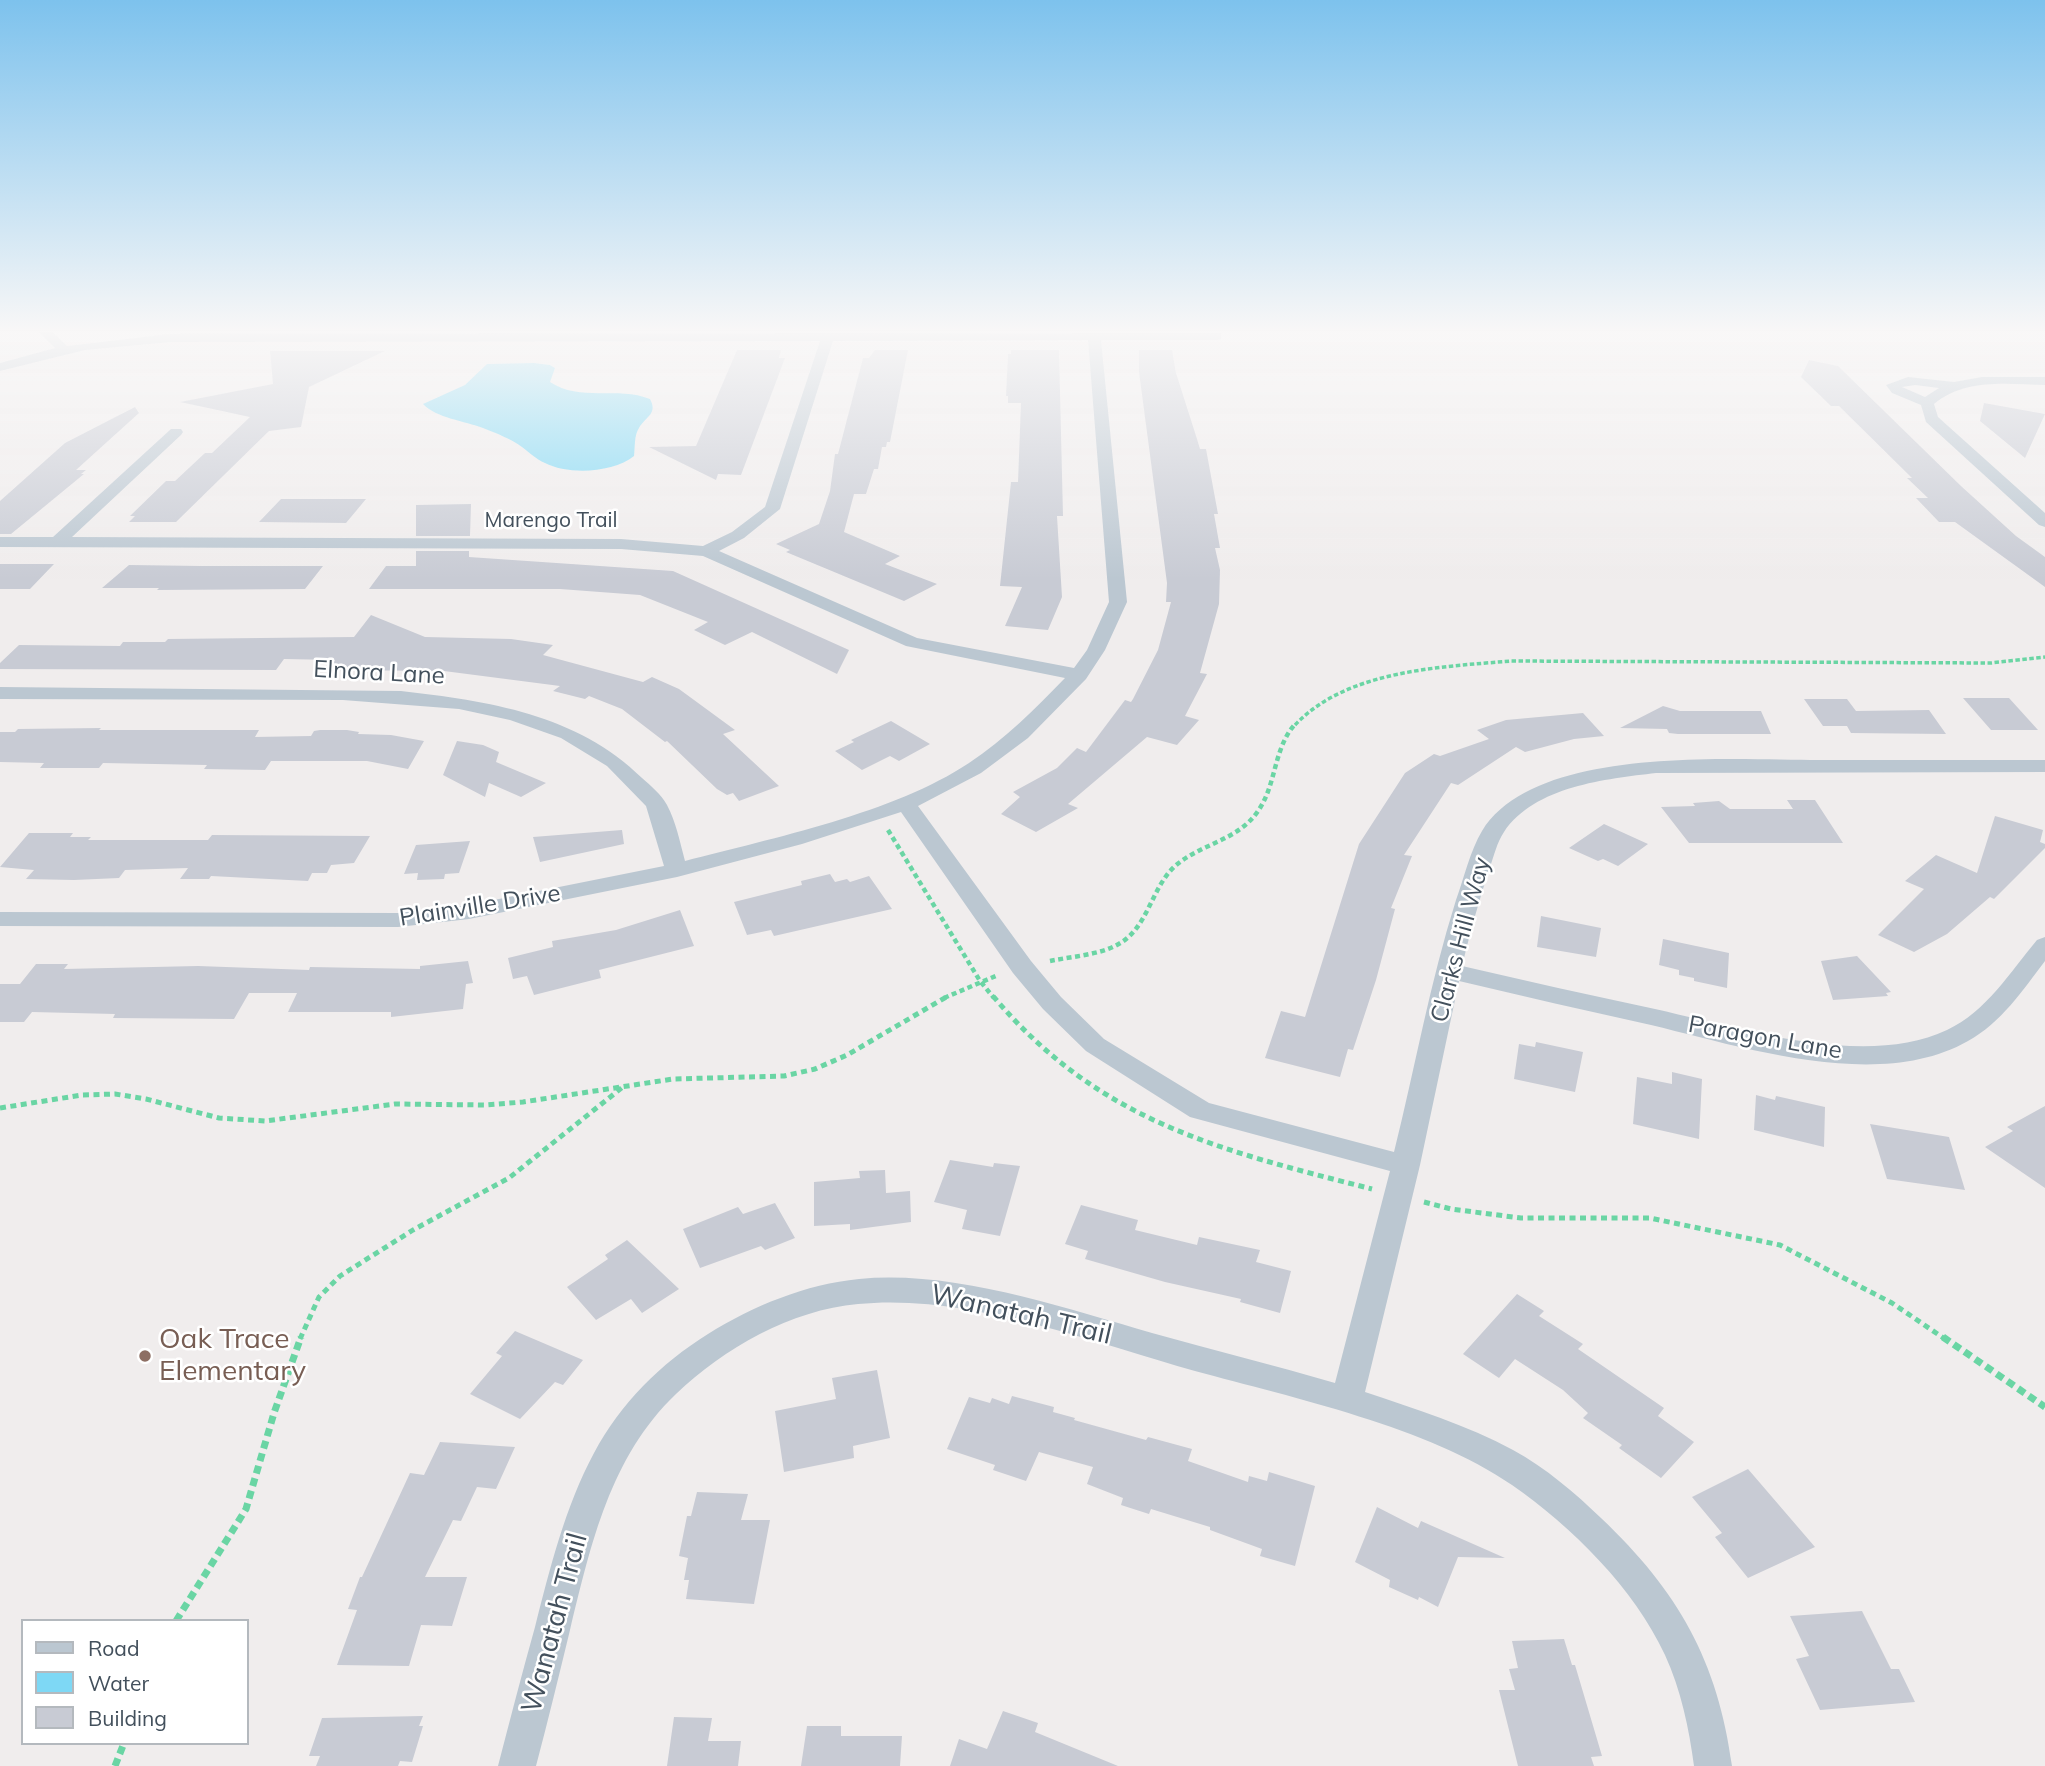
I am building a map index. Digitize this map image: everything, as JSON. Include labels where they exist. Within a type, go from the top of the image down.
[{"type":"street","points":[[706,551],[738,535],[772,509],[803,414]]},
{"type":"street","name":"Plainville Drive","points":[[0,919],[398,920],[469,912],[677,870],[794,839],[906,804],[974,768],[1021,734],[1079,675],[1096,650],[1118,602],[1101,414]]},
{"type":"street","points":[[1930,414],[1931,419],[2045,522]]},
{"type":"street","points":[[57,542],[176,432]]},
{"type":"street","name":"Marengo Trail","points":[[0,542],[621,544],[706,551],[912,642],[1079,675]]},
{"type":"street","name":"Elnora Lane","points":[[0,694],[335,695],[434,700],[524,717],[571,735],[625,770],[655,802],[677,870]]},
{"type":"street","name":"Clarks Hill Way","points":[[1347,1399],[1406,1165],[1448,971],[1473,882],[1496,827],[1528,801],[1560,785],[1599,775],[1656,767],[2045,766]]},
{"type":"street","points":[[906,804],[1023,967],[1052,1003],[1095,1045],[1200,1110],[1406,1165]]},
{"type":"street","name":"Paragon Lane","points":[[1448,971],[1757,1041],[1800,1049],[1867,1054],[1932,1046],[1965,1031],[1983,1017],[2045,945]]},
{"type":"street","name":"Wanatah Trail","points":[[517,1766],[564,1580],[589,1496],[619,1438],[662,1386],[709,1349],[761,1321],[810,1301],[857,1292],[913,1291],[952,1295],[1066,1322],[1347,1399],[1471,1446],[1525,1476],[1590,1531],[1633,1575],[1667,1621],[1691,1677],[1710,1740],[1713,1766]]},
{"type":"path","points":[[0,1108],[104,1093],[132,1096],[211,1117],[249,1121],[319,1115],[381,1105],[428,1102],[498,1105],[556,1100],[625,1085],[677,1078],[765,1079],[802,1073],[853,1051],[925,1008],[980,981],[1023,967],[1124,943],[1138,927],[1151,897],[1173,868],[1196,852],[1226,839],[1259,810],[1289,731],[1308,711],[1348,689],[1395,675],[1457,665],[1511,661],[1991,663],[2045,657]]},
{"type":"path","points":[[177,1619],[246,1509],[274,1413],[303,1331],[319,1297],[340,1276],[412,1230],[509,1178],[625,1085]]},
{"type":"path","points":[[116,1766],[123,1745]]},
{"type":"water","points":[[440,414],[650,414],[637,431],[634,456],[603,469],[578,471],[555,467],[539,460],[503,436]]},
{"type":"building","points":[[121,414],[137,414],[76,470],[86,470],[81,474],[84,474],[11,534],[0,534],[0,501],[65,443]]},
{"type":"building","points":[[238,414],[304,414],[301,427],[269,431],[176,522],[129,522],[135,516],[130,516],[166,481],[175,481],[205,453],[212,453],[250,417]]},
{"type":"building","points":[[709,414],[764,414],[741,475],[718,474],[716,480],[649,447],[696,446]]},
{"type":"building","points":[[848,414],[895,414],[890,442],[887,442],[886,447],[882,447],[878,469],[874,469],[866,494],[854,494],[844,532],[900,556],[885,564],[937,584],[904,601],[786,552],[790,550],[776,544],[819,524],[830,491],[835,454],[838,454]]},
{"type":"building","points":[[1021,414],[1061,414],[1063,516],[1057,516],[1062,597],[1048,630],[1005,626],[1022,587],[1000,586],[1011,482],[1018,482]]},
{"type":"building","points":[[1145,414],[1189,414],[1200,449],[1206,449],[1218,514],[1214,514],[1220,548],[1215,548],[1220,570],[1219,604],[1200,673],[1207,674],[1185,716],[1199,720],[1177,745],[1147,737],[1068,804],[1078,808],[1036,832],[1001,814],[1020,797],[1013,792],[1057,768],[1077,748],[1086,752],[1125,700],[1131,702],[1158,650],[1171,602],[1166,602],[1167,583]]},
{"type":"building","points":[[1848,414],[1888,414],[2016,536],[2045,557],[2045,587],[1955,522],[1939,522],[1916,498],[1928,498],[1907,478],[1912,478]]},
{"type":"building","points":[[1981,414],[2045,414],[2025,458],[1980,421]]},
{"type":"building","points":[[281,499],[366,499],[346,523],[259,522]]},
{"type":"building","points":[[471,504],[470,536],[416,536],[416,505]]},
{"type":"building","points":[[416,551],[469,551],[469,557],[673,571],[849,650],[837,674],[752,632],[725,645],[694,630],[708,622],[640,595],[560,589],[369,589],[386,566],[416,566]]},
{"type":"building","points":[[0,564],[54,564],[30,589],[0,589]]},
{"type":"building","points":[[129,565],[323,566],[305,589],[102,588]]},
{"type":"building","points":[[371,615],[425,637],[511,639],[553,645],[543,655],[643,682],[652,677],[679,689],[735,730],[723,734],[779,786],[739,801],[733,793],[727,795],[717,789],[667,741],[622,709],[589,696],[585,699],[553,691],[560,686],[444,671],[329,670],[335,660],[284,659],[276,670],[0,669],[0,663],[19,645],[120,646],[123,642],[165,642],[168,639],[354,637]]},
{"type":"building","points":[[1963,698],[2009,698],[2038,730],[1991,730]]},
{"type":"building","points":[[1804,699],[1847,699],[1856,711],[1929,710],[1946,734],[1851,733],[1847,726],[1823,726]]},
{"type":"building","points":[[1663,706],[1680,711],[1761,711],[1771,734],[1678,734],[1669,733],[1667,729],[1620,728]]},
{"type":"building","points":[[1583,713],[1604,736],[1574,739],[1525,752],[1516,747],[1458,785],[1451,783],[1404,855],[1412,856],[1391,908],[1395,909],[1376,980],[1353,1050],[1348,1049],[1340,1077],[1265,1058],[1281,1011],[1305,1017],[1359,844],[1405,773],[1434,754],[1440,756],[1489,739],[1477,730],[1506,720]]},
{"type":"building","points":[[891,721],[930,744],[899,761],[890,756],[862,770],[835,751],[854,742],[851,740]]},
{"type":"building","points":[[101,728],[99,730],[259,730],[255,737],[311,736],[314,731],[320,730],[347,730],[359,732],[358,734],[391,735],[424,741],[408,769],[367,761],[271,761],[265,770],[204,769],[207,765],[103,763],[99,768],[40,768],[44,763],[0,762],[0,732],[15,732],[18,729]]},
{"type":"building","points":[[457,741],[483,745],[499,752],[496,762],[546,783],[521,797],[489,783],[485,797],[443,775]]},
{"type":"building","points":[[1787,800],[1815,800],[1843,843],[1689,843],[1661,807],[1695,806],[1693,803],[1719,801],[1730,809],[1793,809]]},
{"type":"building","points":[[1995,816],[2043,830],[2040,842],[2045,844],[2045,848],[1994,899],[1990,897],[1947,934],[1914,952],[1878,935],[1924,889],[1905,881],[1936,855],[1977,873]]},
{"type":"building","points":[[1604,824],[1648,844],[1618,866],[1603,859],[1598,861],[1569,848]]},
{"type":"building","points":[[622,830],[624,844],[540,862],[533,837]]},
{"type":"building","points":[[29,833],[73,833],[70,837],[91,837],[88,840],[208,840],[212,835],[370,836],[354,863],[331,865],[327,873],[312,873],[308,881],[211,876],[209,879],[180,879],[188,868],[125,870],[119,878],[74,880],[26,879],[34,870],[0,867]]},
{"type":"building","points":[[470,841],[459,873],[445,874],[444,879],[417,880],[418,873],[404,874],[416,845]]},
{"type":"building","points":[[830,874],[835,882],[847,879],[850,882],[869,876],[892,909],[774,936],[771,930],[747,935],[734,902],[802,885],[801,881]]},
{"type":"building","points":[[680,910],[694,946],[599,970],[601,978],[534,995],[527,976],[513,979],[508,958],[553,947],[552,941],[616,930]]},
{"type":"building","points":[[1541,916],[1601,928],[1596,957],[1537,947]]},
{"type":"building","points":[[1663,939],[1729,953],[1727,988],[1694,981],[1694,978],[1679,975],[1679,970],[1659,965]]},
{"type":"building","points":[[1857,956],[1891,992],[1886,993],[1888,996],[1833,1000],[1821,961]]},
{"type":"building","points":[[468,961],[473,983],[466,984],[463,1009],[391,1017],[391,1012],[288,1012],[297,993],[249,993],[234,1019],[113,1018],[115,1014],[32,1012],[24,1022],[0,1022],[0,984],[20,984],[36,964],[68,964],[64,969],[198,966],[309,970],[310,967],[420,969],[420,966]]},
{"type":"building","points":[[1536,1042],[1583,1052],[1575,1092],[1514,1079],[1519,1044],[1535,1047]]},
{"type":"building","points":[[1672,1072],[1702,1079],[1699,1139],[1633,1124],[1637,1077],[1672,1084]]},
{"type":"building","points":[[1756,1095],[1775,1100],[1776,1096],[1825,1107],[1824,1147],[1754,1130]]},
{"type":"building","points":[[2045,1106],[2045,1188],[1985,1147],[2013,1131],[2007,1127]]},
{"type":"building","points":[[1870,1124],[1949,1137],[1965,1190],[1887,1179]]},
{"type":"building","points":[[950,1160],[993,1167],[994,1163],[1020,1166],[1000,1236],[962,1229],[967,1210],[934,1202]]},
{"type":"building","points":[[885,1170],[886,1193],[910,1191],[911,1222],[850,1230],[850,1224],[814,1226],[814,1182],[860,1178],[859,1171]]},
{"type":"building","points":[[775,1203],[795,1238],[765,1250],[761,1246],[700,1268],[683,1229],[738,1207],[743,1214]]},
{"type":"building","points":[[1081,1205],[1138,1220],[1135,1230],[1197,1245],[1199,1237],[1260,1250],[1256,1262],[1291,1271],[1280,1313],[1240,1302],[1241,1299],[1165,1282],[1085,1259],[1088,1251],[1065,1244]]},
{"type":"building","points":[[627,1240],[679,1289],[642,1313],[631,1299],[596,1320],[567,1287],[608,1259],[605,1255]]},
{"type":"building","points":[[1517,1294],[1544,1311],[1539,1316],[1583,1344],[1578,1349],[1664,1408],[1658,1416],[1694,1442],[1661,1478],[1619,1448],[1622,1445],[1583,1418],[1588,1413],[1563,1390],[1515,1359],[1499,1378],[1463,1354]]},
{"type":"building","points":[[515,1331],[583,1360],[563,1385],[555,1382],[520,1419],[470,1394],[502,1356],[496,1353]]},
{"type":"building","points":[[877,1370],[890,1438],[853,1446],[854,1458],[784,1472],[775,1411],[836,1399],[832,1378]]},
{"type":"building","points":[[1012,1396],[1054,1407],[1053,1412],[1075,1418],[1074,1420],[1146,1440],[1148,1437],[1192,1449],[1188,1461],[1248,1482],[1249,1476],[1267,1481],[1269,1472],[1315,1486],[1295,1566],[1260,1556],[1262,1549],[1210,1530],[1210,1527],[1151,1509],[1149,1514],[1121,1505],[1123,1498],[1087,1484],[1093,1467],[1039,1452],[1026,1481],[993,1470],[995,1465],[947,1449],[969,1397],[990,1403],[992,1398],[1009,1404]]},
{"type":"building","points":[[440,1442],[515,1447],[496,1489],[477,1487],[461,1521],[453,1520],[425,1577],[467,1577],[452,1626],[421,1625],[409,1666],[337,1665],[357,1610],[348,1609],[360,1577],[410,1473],[424,1475]]},
{"type":"building","points":[[1748,1469],[1815,1547],[1748,1578],[1715,1537],[1722,1533],[1692,1497]]},
{"type":"building","points":[[697,1492],[748,1494],[741,1520],[770,1520],[754,1604],[686,1599],[689,1580],[684,1580],[688,1558],[679,1556],[687,1516],[691,1516]]},
{"type":"building","points":[[1377,1507],[1418,1528],[1421,1521],[1505,1558],[1458,1557],[1438,1607],[1419,1597],[1418,1600],[1389,1587],[1390,1580],[1355,1562]]},
{"type":"building","points":[[1862,1611],[1891,1669],[1899,1669],[1915,1702],[1820,1710],[1796,1659],[1809,1656],[1790,1616]]},
{"type":"building","points":[[1564,1639],[1572,1665],[1575,1665],[1602,1756],[1591,1757],[1594,1766],[1518,1766],[1499,1690],[1515,1690],[1509,1669],[1518,1668],[1512,1641]]},
{"type":"building","points":[[1003,1711],[1038,1723],[1035,1732],[1118,1766],[950,1766],[959,1739],[987,1749]]},
{"type":"building","points":[[423,1716],[419,1726],[423,1726],[412,1762],[400,1761],[398,1766],[316,1766],[320,1756],[309,1756],[322,1718]]},
{"type":"building","points":[[674,1717],[712,1718],[708,1741],[741,1741],[738,1766],[667,1766]]},
{"type":"building","points":[[807,1726],[841,1726],[841,1736],[902,1736],[900,1766],[801,1766]]},
{"type":"place","name":"Oak Trace Elementary","points":[[145,1356]]}]
